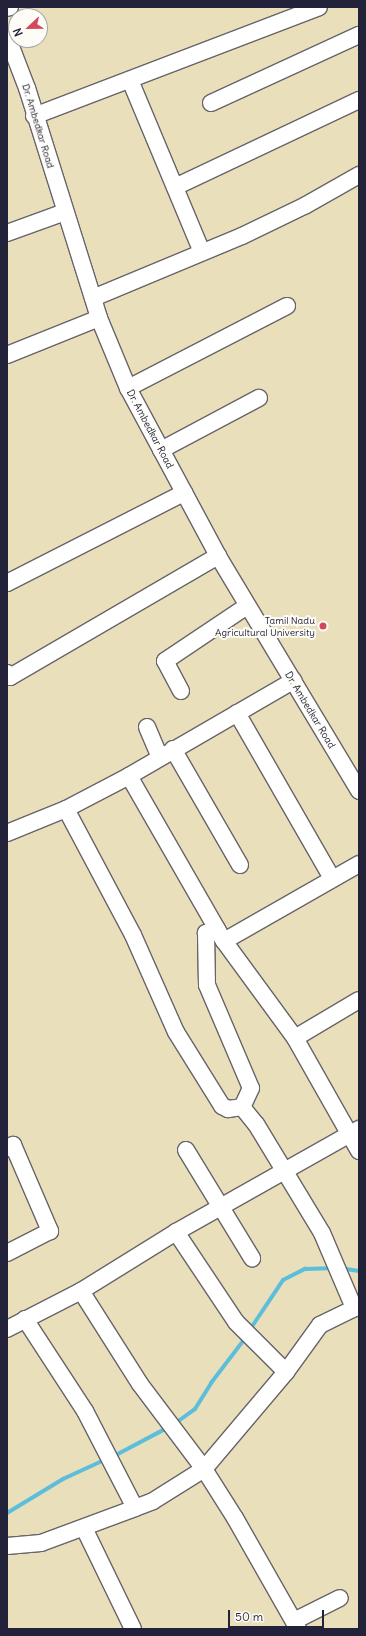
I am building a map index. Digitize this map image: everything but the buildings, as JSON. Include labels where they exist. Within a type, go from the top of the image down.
[{"type":"street","points":[[34,116],[318,7]]},
{"type":"street","points":[[211,103],[359,35]]},
{"type":"street","name":"Dr. Ambedkar Road","points":[[7,36],[27,88],[34,116],[99,318],[128,388],[218,556],[359,791]]},
{"type":"street","points":[[130,80],[202,252]]},
{"type":"street","points":[[174,187],[359,100]]},
{"type":"street","points":[[93,298],[202,252],[306,205],[359,175]]},
{"type":"street","points":[[7,233],[65,212]]},
{"type":"street","points":[[128,388],[287,306]]},
{"type":"street","points":[[7,355],[99,318]]},
{"type":"street","points":[[161,450],[259,398]]},
{"type":"street","points":[[7,584],[184,493]]},
{"type":"street","points":[[7,673],[10,678],[218,556]]},
{"type":"street","points":[[181,691],[165,661],[247,606]]},
{"type":"street","points":[[7,833],[66,809],[129,776],[166,753],[293,681]]},
{"type":"street","points":[[237,713],[332,878]]},
{"type":"street","points":[[147,727],[166,753],[240,865]]},
{"type":"street","points":[[129,776],[220,935],[295,1038],[355,1132],[359,1151]]},
{"type":"street","points":[[66,809],[133,935],[176,1032],[222,1106],[228,1109],[242,1107]]},
{"type":"street","points":[[242,1107],[251,1088],[207,985],[206,933],[220,935],[359,864]]},
{"type":"street","points":[[295,1038],[359,1000]]},
{"type":"street","points":[[7,1545],[41,1543],[84,1528],[153,1501],[204,1469],[286,1372],[320,1325],[356,1307],[322,1233],[303,1199],[284,1172],[256,1124],[242,1107]]},
{"type":"street","points":[[7,1329],[81,1290],[176,1232],[355,1132]]},
{"type":"street","points":[[7,1148],[13,1145],[50,1231],[7,1253]]},
{"type":"street","points":[[186,1150],[220,1208],[252,1258]]},
{"type":"street","points":[[176,1232],[236,1322],[286,1372]]},
{"type":"street","points":[[81,1290],[140,1384],[204,1469],[267,1571],[296,1625],[340,1598]]},
{"type":"street","points":[[24,1319],[85,1411],[135,1508]]},
{"type":"street","points":[[84,1528],[133,1629]]},
{"type":"waterway","points":[[253,1325],[283,1280],[305,1269],[330,1268]]},
{"type":"waterway","points":[[340,1268],[359,1271]]},
{"type":"waterway","points":[[177,1422],[195,1409],[211,1383],[243,1341]]},
{"type":"waterway","points":[[114,1456],[165,1429]]},
{"type":"waterway","points":[[7,1513],[63,1479],[102,1461]]},
{"type":"place","name":"Tamil Nadu Agricultural University","points":[[323,626]]}]
